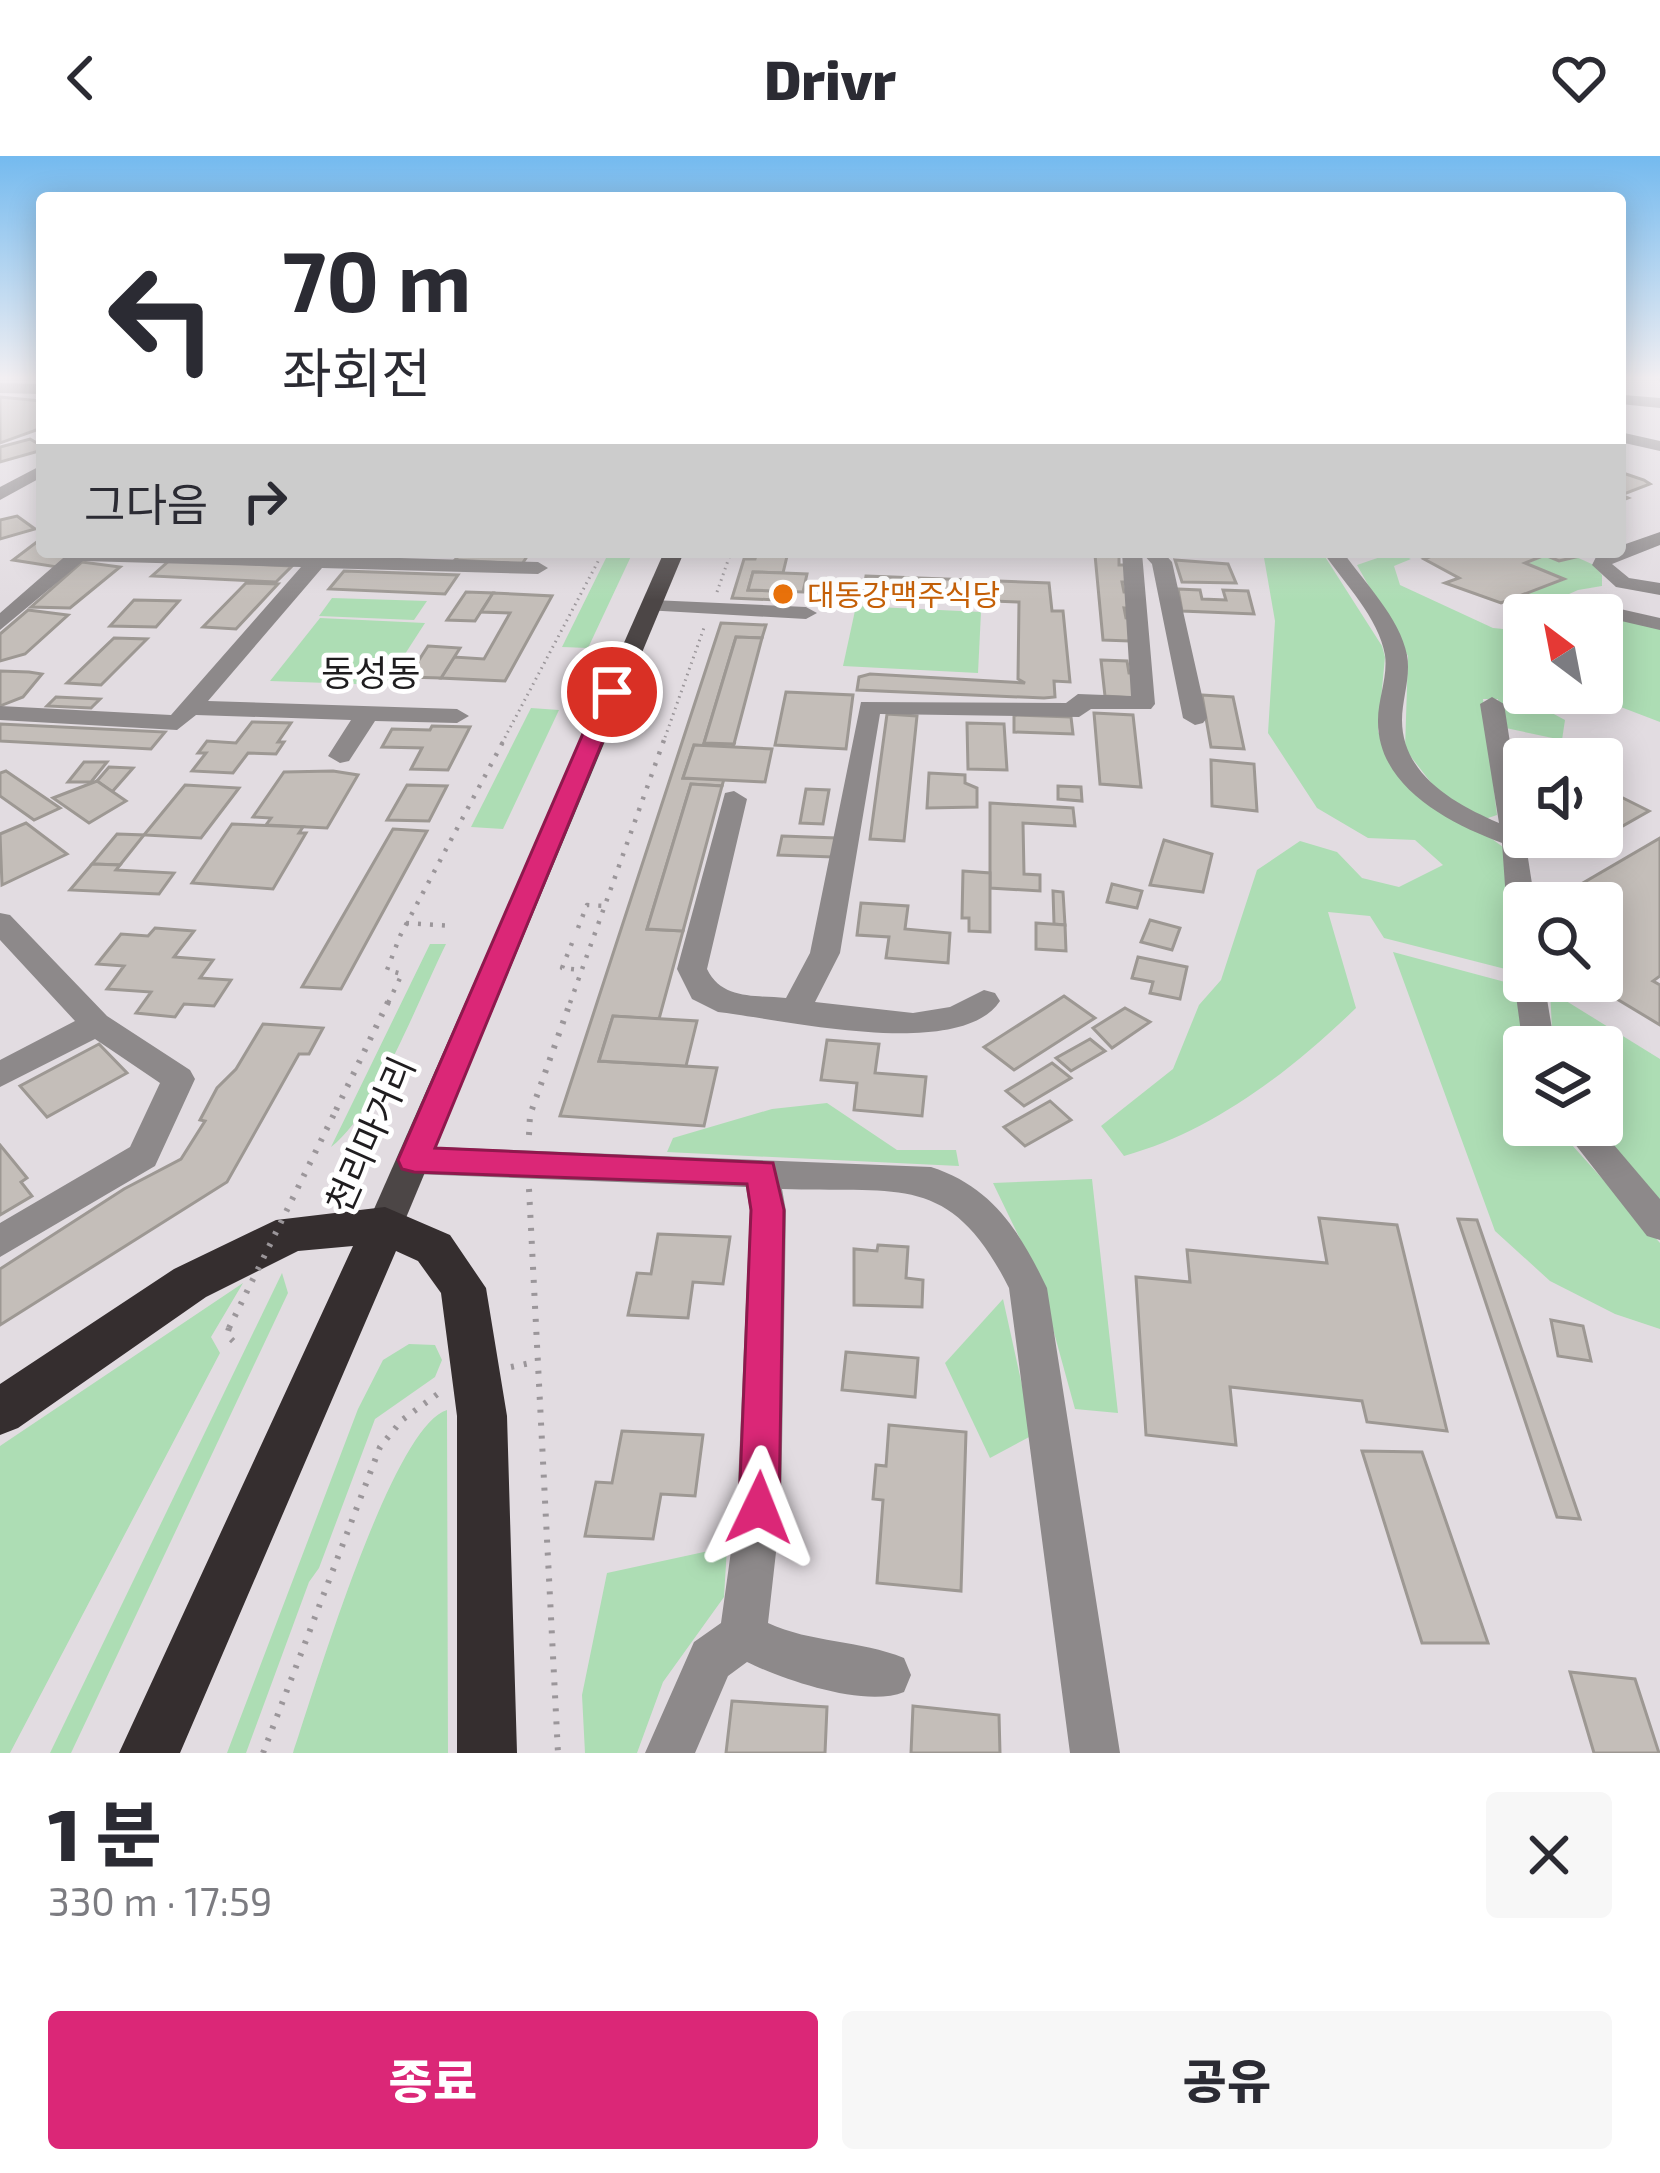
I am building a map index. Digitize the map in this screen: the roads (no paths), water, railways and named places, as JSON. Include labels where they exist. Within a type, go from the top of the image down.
[{"type":"highway","points":[[0,1412],[190,1283],[292,1233],[385,1225],[434,1248],[463,1288],[482,1416],[487,1753]]},
{"type":"highway","name":"천리마거리","points":[[148,1753],[385,1225]]},
{"type":"main road","name":"천리마거리","points":[[385,1225],[672,558]]},
{"type":"street","points":[[0,495],[36,474]]},
{"type":"street","points":[[1626,551],[1660,538]]},
{"type":"street","points":[[0,624],[75,558]]},
{"type":"street","points":[[0,713],[177,723],[320,558]]},
{"type":"street","points":[[358,558],[538,568]]},
{"type":"street","points":[[796,1009],[825,953],[869,706],[1079,710],[1078,701],[1143,704],[1132,558]]},
{"type":"street","points":[[1158,558],[1195,718]]},
{"type":"street","points":[[1338,558],[1397,658],[1389,731],[1400,763],[1432,796],[1476,825],[1503,835]]},
{"type":"street","points":[[1607,558],[1602,566],[1607,574],[1623,583],[1660,589]]},
{"type":"street","points":[[1606,594],[1623,583]]},
{"type":"street","points":[[652,606],[806,613]]},
{"type":"street","points":[[1623,616],[1660,624]]},
{"type":"street","points":[[1492,704],[1503,772]]},
{"type":"street","points":[[192,707],[457,716]]},
{"type":"street","points":[[340,755],[368,713]]},
{"type":"street","points":[[734,799],[692,969],[696,982],[718,1001],[913,1024],[958,1017],[984,1001]]},
{"type":"street","points":[[0,922],[96,1024],[178,1079],[143,1156],[0,1242]]},
{"type":"street","points":[[0,1075],[96,1024]]},
{"type":"street","points":[[1594,1146],[1660,1226]]},
{"type":"street","points":[[414,1160],[931,1181],[968,1197],[999,1232],[1028,1288],[1095,1753]]},
{"type":"street","points":[[670,1753],[711,1659],[743,1636],[759,1508],[768,1210],[761,1172]]},
{"type":"street","points":[[743,1636],[788,1657],[886,1675]]},
{"type":"place","name":"대동강맥주식당","points":[[783,594]]},
{"type":"district","name":"동성동","points":[[371,671]]}]
